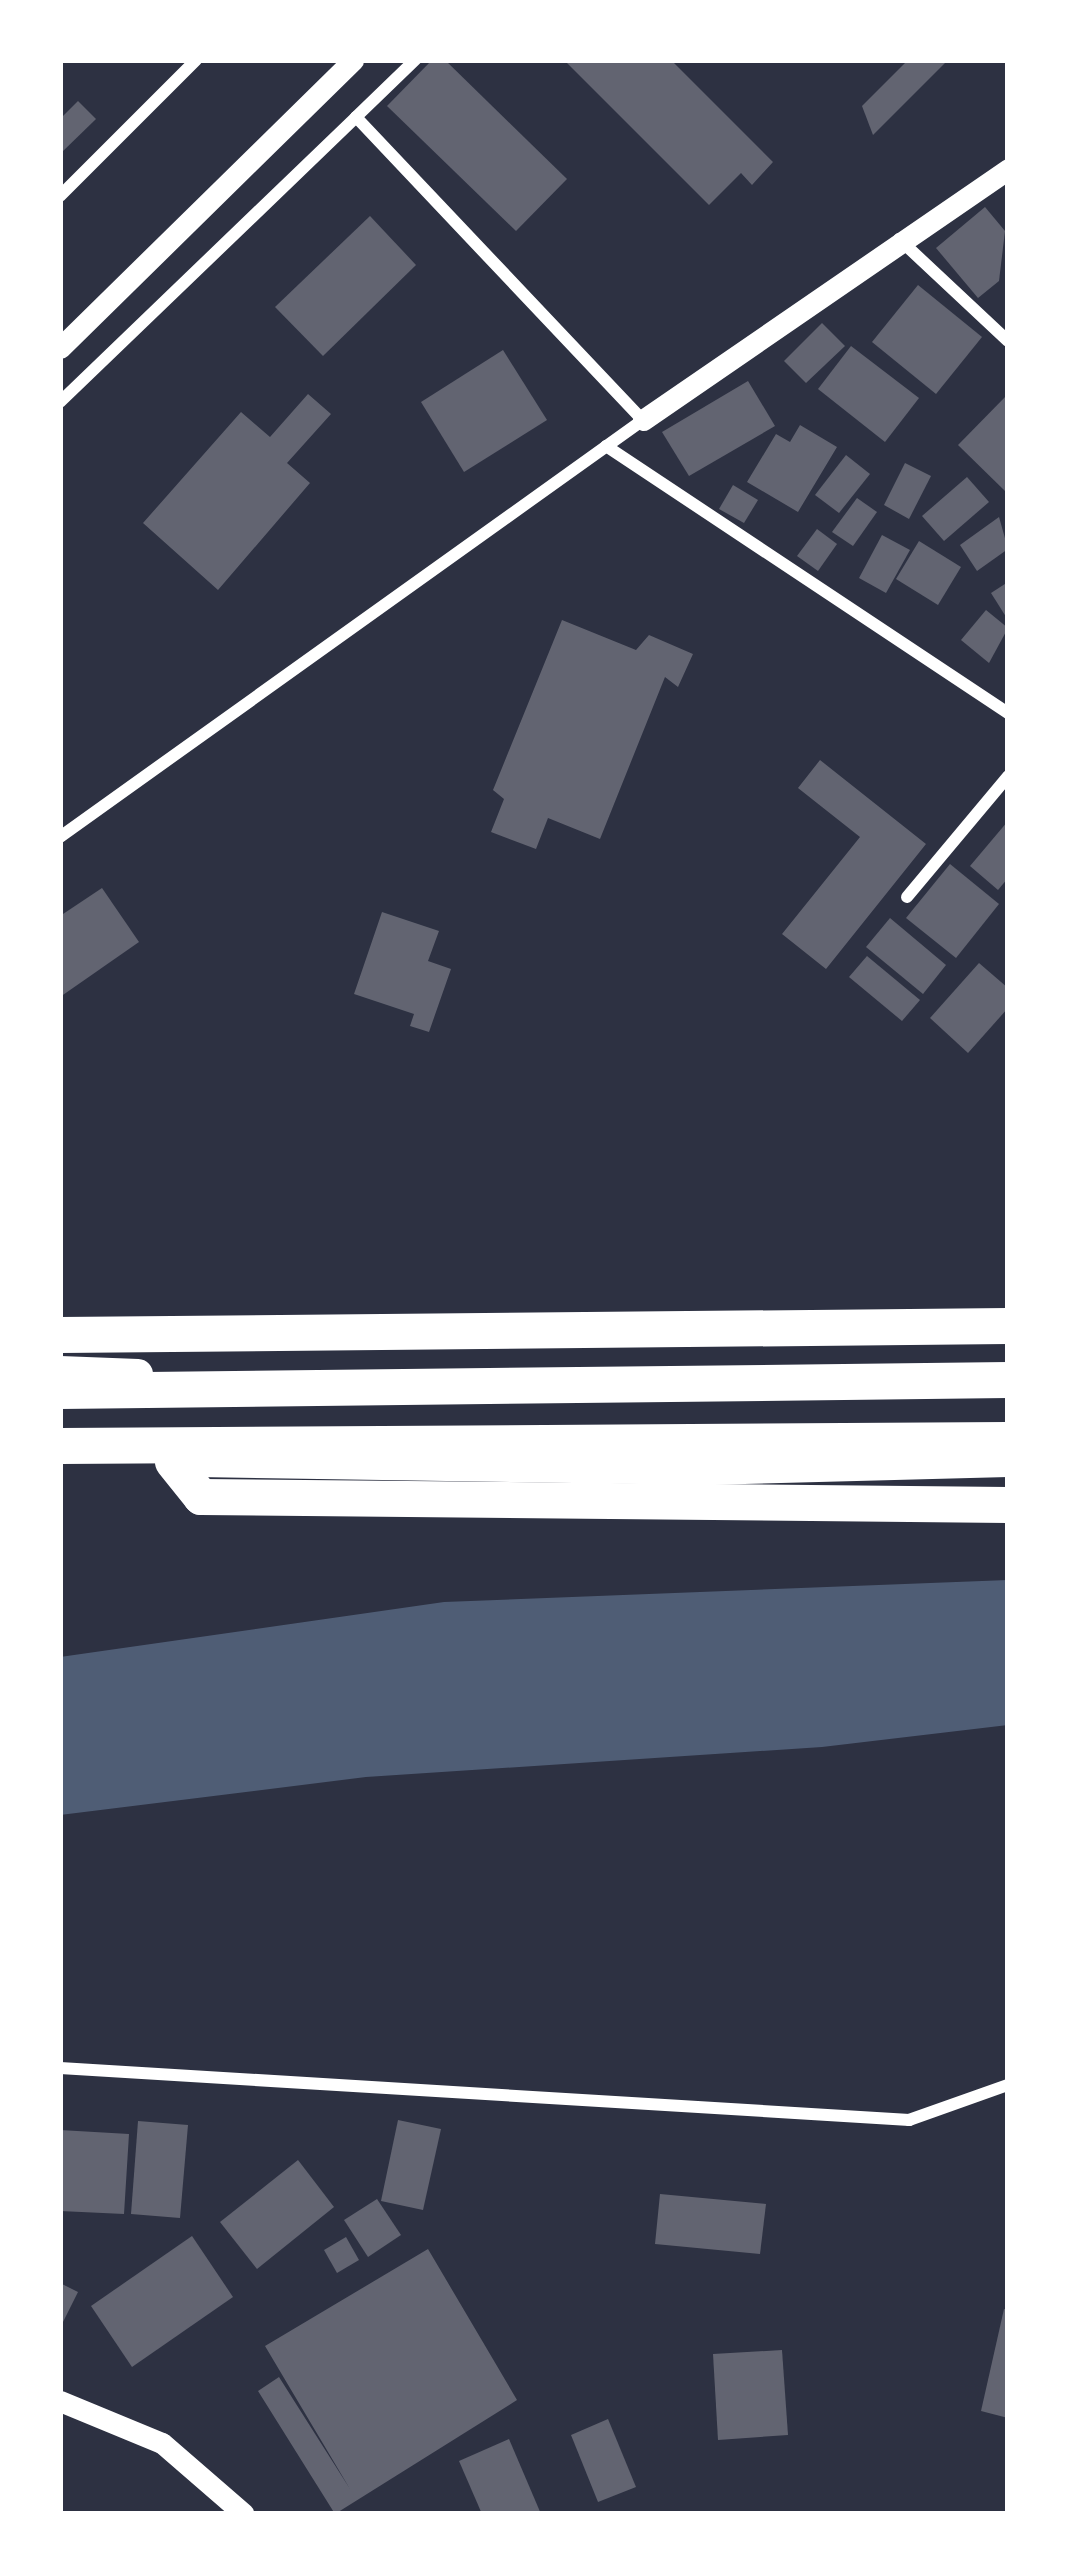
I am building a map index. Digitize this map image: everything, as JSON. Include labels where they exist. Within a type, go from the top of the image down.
[{"type":"highway","points":[[60,1335],[1008,1326]]},
{"type":"highway","points":[[60,1391],[1008,1380]]},
{"type":"highway","points":[[60,1447],[1008,1441]]},
{"type":"highway","points":[[172,1462],[201,1497],[1008,1504]]},
{"type":"main road","points":[[60,1371],[322,1380],[1008,1370]]},
{"type":"main road","points":[[60,1456],[704,1470],[1008,1462]]},
{"type":"street","points":[[60,196],[196,60]]},
{"type":"street","points":[[60,348],[353,60]]},
{"type":"street","points":[[60,402],[415,60]]},
{"type":"street","points":[[356,118],[644,420]]},
{"type":"street","points":[[60,837],[898,238],[1008,169]]},
{"type":"street","points":[[898,238],[1008,341]]},
{"type":"street","points":[[606,446],[1008,712]]},
{"type":"street","points":[[907,897],[1008,776]]},
{"type":"street","points":[[60,2068],[909,2120],[1008,2085]]},
{"type":"street","points":[[60,2401],[162,2443],[244,2514]]},
{"type":"water","points":[[1008,1580],[1008,1725],[822,1747],[366,1777],[60,1815],[60,1657],[444,1602]]},
{"type":"building","points":[[432,60],[445,60],[567,179],[516,231],[387,106]]},
{"type":"building","points":[[564,60],[671,60],[773,162],[752,185],[741,173],[709,205]]},
{"type":"building","points":[[908,60],[948,60],[873,135],[862,106]]},
{"type":"building","points":[[78,101],[96,119],[60,154],[60,119]]},
{"type":"building","points":[[985,207],[1005,231],[999,281],[978,298],[936,248]]},
{"type":"building","points":[[370,216],[416,265],[323,356],[275,307]]},
{"type":"building","points":[[918,285],[982,337],[936,394],[872,342]]},
{"type":"building","points":[[822,323],[845,346],[806,383],[784,361]]},
{"type":"building","points":[[851,346],[919,398],[885,442],[818,389]]},
{"type":"building","points":[[503,350],[547,420],[464,472],[421,402]]},
{"type":"building","points":[[748,381],[775,426],[689,476],[662,432]]},
{"type":"building","points":[[308,394],[331,414],[287,463],[310,483],[218,590],[143,523],[241,412],[270,437]]},
{"type":"building","points":[[1008,394],[1008,489],[1005,491],[958,445]]},
{"type":"building","points":[[800,425],[837,447],[798,512],[747,482],[776,434],[790,442]]},
{"type":"building","points":[[846,455],[870,474],[839,513],[815,495]]},
{"type":"building","points":[[905,463],[931,476],[909,519],[884,505]]},
{"type":"building","points":[[967,477],[989,502],[944,541],[922,516]]},
{"type":"building","points":[[733,485],[758,500],[744,523],[719,509]]},
{"type":"building","points":[[857,498],[877,512],[853,546],[832,532]]},
{"type":"building","points":[[999,517],[1008,549],[977,571],[960,545]]},
{"type":"building","points":[[817,529],[837,544],[818,571],[797,556]]},
{"type":"building","points":[[882,535],[910,550],[886,593],[859,578]]},
{"type":"building","points":[[919,541],[961,567],[938,605],[896,579]]},
{"type":"building","points":[[1008,582],[1008,620],[991,593]]},
{"type":"building","points":[[986,610],[1008,628],[989,663],[961,640]]},
{"type":"building","points":[[562,620],[636,650],[649,635],[693,654],[678,687],[665,677],[600,839],[548,818],[536,849],[491,832],[504,799],[493,790]]},
{"type":"building","points":[[820,760],[926,844],[826,969],[782,934],[860,837],[798,788]]},
{"type":"building","points":[[1008,821],[1008,878],[998,890],[970,866]]},
{"type":"building","points":[[950,864],[999,904],[956,958],[906,918]]},
{"type":"building","points":[[102,888],[139,942],[60,997],[60,916]]},
{"type":"building","points":[[382,912],[439,931],[428,961],[451,969],[429,1032],[410,1026],[414,1014],[354,994]]},
{"type":"building","points":[[890,918],[946,965],[923,994],[866,947]]},
{"type":"building","points":[[867,956],[920,1000],[902,1021],[849,977]]},
{"type":"building","points":[[979,963],[1008,988],[1008,1008],[968,1053],[930,1018]]},
{"type":"building","points":[[398,2120],[441,2129],[423,2210],[381,2201]]},
{"type":"building","points":[[138,2121],[188,2125],[180,2218],[131,2214]]},
{"type":"building","points":[[60,2130],[129,2134],[124,2214],[60,2211]]},
{"type":"building","points":[[298,2160],[334,2207],[257,2269],[220,2222]]},
{"type":"building","points":[[660,2194],[766,2204],[760,2254],[655,2244]]},
{"type":"building","points":[[377,2199],[401,2235],[368,2257],[344,2220]]},
{"type":"building","points":[[192,2236],[233,2297],[132,2367],[91,2306]]},
{"type":"building","points":[[346,2237],[359,2260],[337,2273],[324,2250]]},
{"type":"building","points":[[428,2249],[517,2400],[335,2514],[258,2391],[279,2377],[350,2489],[265,2346]]},
{"type":"building","points":[[60,2283],[78,2292],[60,2328]]},
{"type":"building","points":[[1004,2309],[1008,2310],[1008,2418],[981,2411]]},
{"type":"building","points":[[782,2350],[788,2435],[718,2440],[713,2354]]},
{"type":"building","points":[[608,2419],[636,2487],[598,2502],[571,2435]]},
{"type":"building","points":[[509,2439],[541,2514],[482,2514],[459,2461]]}]
